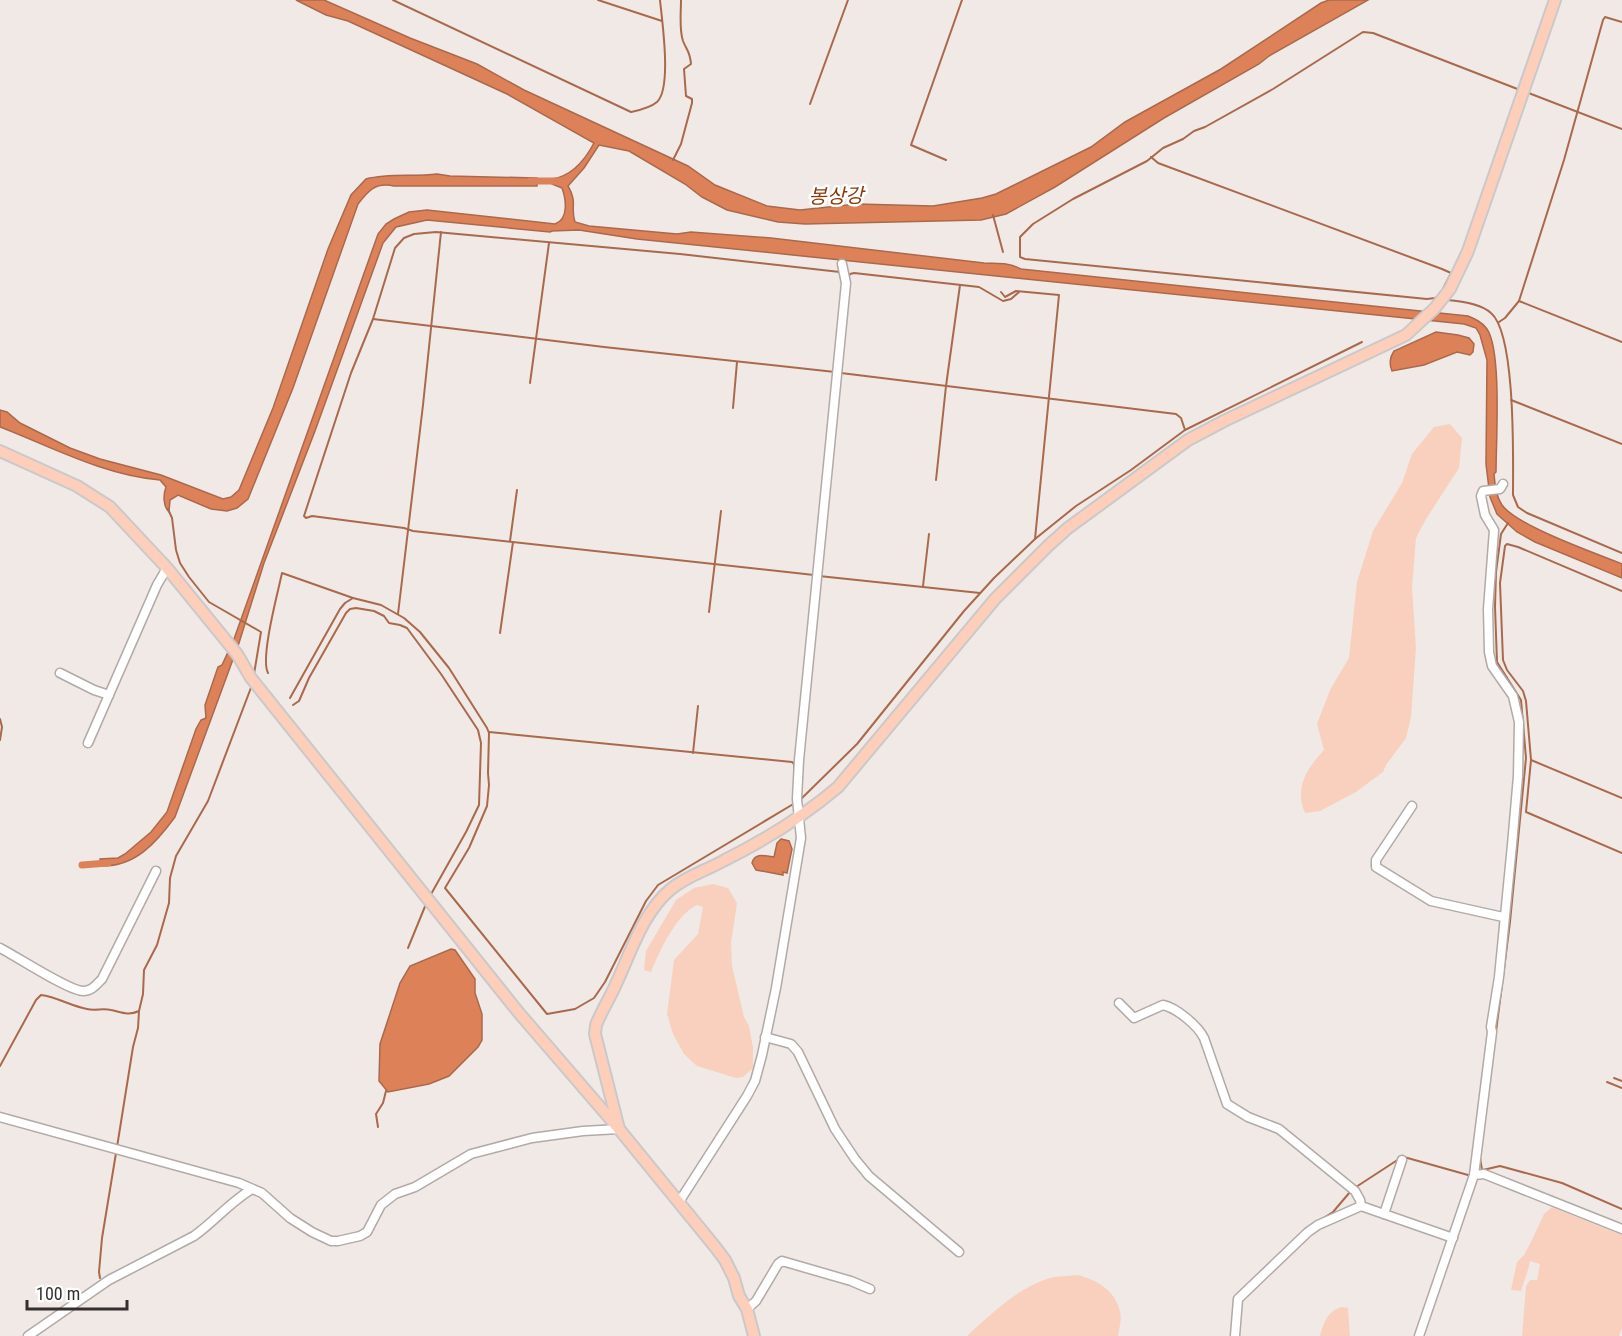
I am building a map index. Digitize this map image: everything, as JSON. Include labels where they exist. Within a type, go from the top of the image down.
[{"type":"main road","points":[[619,1129],[595,1034],[596,1024],[645,923],[658,902],[689,876],[722,862],[800,816],[838,787],[996,599],[1068,528],[1188,440],[1406,335],[1435,308],[1450,289],[1468,251],[1555,0]]},
{"type":"main road","points":[[0,451],[77,486],[110,507],[167,568],[233,649],[253,681],[519,1013],[619,1129],[725,1260],[734,1278],[739,1296],[747,1309],[754,1336]]},
{"type":"street","points":[[679,1202],[755,1082],[776,988],[801,838],[798,802],[846,283],[842,264]]},
{"type":"street","points":[[1419,1336],[1474,1175],[1498,977],[1518,776],[1519,722],[1513,696],[1492,666],[1490,652],[1488,609],[1494,530],[1485,514],[1481,496],[1483,491],[1501,487]]},
{"type":"street","points":[[88,743],[157,585],[167,568]]},
{"type":"street","points":[[60,673],[109,695]]},
{"type":"street","points":[[1412,806],[1376,860],[1376,867],[1431,901],[1503,917]]},
{"type":"street","points":[[0,948],[68,987],[84,991],[91,989],[102,979],[156,871]]},
{"type":"street","points":[[1119,1003],[1134,1018],[1163,1005],[1192,1022],[1204,1038],[1227,1104],[1248,1117],[1279,1129],[1355,1191],[1361,1206]]},
{"type":"street","points":[[765,1038],[791,1044],[798,1052],[835,1128],[869,1176],[959,1252]]},
{"type":"street","points":[[0,1117],[239,1183],[262,1193],[290,1218],[331,1241],[360,1236],[367,1232],[381,1205],[395,1194],[414,1187],[471,1154],[532,1138],[619,1129]]},
{"type":"street","points":[[1384,1214],[1402,1160]]},
{"type":"street","points":[[1474,1175],[1484,1174],[1622,1229]]},
{"type":"street","points":[[28,1336],[109,1280],[194,1236],[207,1227],[236,1199],[252,1189]]},
{"type":"street","points":[[1235,1336],[1238,1299],[1318,1224],[1361,1206],[1452,1238]]},
{"type":"street","points":[[747,1309],[756,1301],[782,1261],[851,1281],[870,1289]]},
{"type":"shaded area","points":[[296,0],[324,0],[410,38],[477,64],[524,90],[688,166],[715,185],[767,206],[800,210],[857,204],[933,206],[996,194],[1091,147],[1125,122],[1221,69],[1321,3],[1329,0],[1368,0],[1164,118],[1055,187],[1006,214],[981,220],[805,224],[778,222],[727,210],[629,151],[599,145],[584,168],[568,186],[573,197],[575,222],[589,226],[677,234],[691,232],[771,238],[1007,264],[1021,269],[1468,316],[1487,329],[1495,356],[1497,419],[1496,472],[1494,474],[1497,494],[1502,505],[1523,522],[1539,530],[1622,564],[1622,578],[1535,542],[1517,532],[1497,514],[1490,497],[1486,464],[1487,360],[1476,328],[1464,324],[637,239],[579,230],[550,232],[427,220],[396,227],[383,243],[264,563],[239,643],[175,817],[144,852],[124,862],[101,866],[100,859],[118,858],[125,854],[151,832],[167,812],[196,729],[201,720],[206,718],[205,705],[218,667],[222,665],[234,639],[378,234],[386,224],[394,219],[409,212],[427,210],[555,224],[563,218],[565,198],[562,188],[552,184],[552,179],[572,171],[594,143],[507,94],[348,21],[326,15]]},
{"type":"shaded area","points":[[437,174],[537,178],[537,186],[382,185],[365,195],[358,204],[293,388],[248,499],[237,508],[227,511],[211,509],[178,495],[170,500],[169,512],[164,500],[166,487],[160,480],[98,466],[0,427],[0,410],[7,412],[20,423],[70,448],[100,459],[161,475],[223,499],[231,497],[239,490],[273,408],[328,249],[351,195],[366,179]]},
{"type":"shaded area","points":[[1436,332],[1469,338],[1474,344],[1473,352],[1470,355],[1457,352],[1424,365],[1392,371],[1390,361],[1394,351]]},
{"type":"shaded area","points":[[1450,424],[1462,438],[1459,468],[1416,538],[1412,587],[1416,648],[1411,717],[1406,738],[1383,772],[1356,792],[1320,811],[1305,813],[1301,795],[1304,779],[1312,764],[1324,750],[1317,724],[1330,690],[1349,658],[1357,582],[1373,531],[1402,483],[1412,454],[1434,427]]},
{"type":"shaded area","points":[[781,839],[789,841],[792,849],[787,873],[783,872],[783,875],[756,870],[752,863],[755,857],[774,857],[777,843]]},
{"type":"shaded area","points":[[713,884],[728,888],[737,903],[731,943],[732,966],[744,1017],[749,1026],[753,1048],[753,1068],[743,1077],[736,1078],[697,1066],[684,1054],[673,1034],[667,1014],[674,960],[698,934],[703,907],[697,905],[682,917],[664,944],[651,972],[644,970],[646,951],[676,900],[694,888]]},
{"type":"shaded area","points":[[451,949],[455,950],[475,979],[475,993],[482,1014],[482,1040],[449,1076],[429,1084],[388,1092],[379,1081],[380,1044],[400,983],[410,966]]},
{"type":"shaded area","points":[[1552,1207],[1622,1235],[1622,1328],[1619,1336],[1522,1336],[1526,1286],[1530,1280],[1537,1280],[1540,1264],[1530,1261],[1521,1291],[1511,1290],[1517,1262],[1524,1255],[1544,1214]]},
{"type":"shaded area","points":[[1078,1275],[1099,1283],[1114,1298],[1121,1315],[1118,1336],[967,1336],[986,1318],[1030,1286],[1054,1277]]},
{"type":"shaded area","points":[[1342,1307],[1348,1308],[1350,1336],[1320,1336],[1330,1314]]},
{"type":"waterway","points":[[393,0],[631,112],[651,106],[662,94],[665,54],[660,0]]},
{"type":"waterway","points":[[598,0],[662,21]]},
{"type":"waterway","points":[[673,160],[681,144],[692,103],[692,99],[686,96],[684,69],[691,64],[682,36],[681,0]]},
{"type":"waterway","points":[[810,104],[848,0]]},
{"type":"waterway","points":[[946,160],[911,145],[962,0]]},
{"type":"waterway","points":[[1499,322],[1519,301],[1564,160],[1603,20],[1605,17],[1622,22]]},
{"type":"waterway","points":[[1439,295],[1427,299],[1025,259],[1020,257],[1020,237],[1033,224],[1073,199],[1147,161],[1163,148],[1273,89],[1363,32],[1373,33],[1520,90]]},
{"type":"waterway","points":[[1526,92],[1622,129]]},
{"type":"waterway","points":[[1151,157],[1158,163],[1451,273],[1442,291]]},
{"type":"waterway","points":[[530,181],[561,181]]},
{"type":"waterway","points":[[993,215],[1003,252]]},
{"type":"waterway","points":[[814,575],[413,531],[304,516],[351,373],[373,319],[395,248],[404,238],[414,234],[436,232],[680,254],[840,272]]},
{"type":"waterway","points":[[398,614],[441,232]]},
{"type":"waterway","points":[[530,383],[549,243]]},
{"type":"waterway","points":[[848,278],[854,273],[979,287],[1003,301],[1011,299],[1019,292]]},
{"type":"waterway","points":[[936,480],[960,285]]},
{"type":"waterway","points":[[1001,292],[1005,297],[1016,291],[1059,295],[1035,539]]},
{"type":"waterway","points":[[1447,300],[1481,307],[1491,313],[1499,325],[1509,371],[1513,428],[1513,495],[1518,507],[1527,513],[1622,553]]},
{"type":"waterway","points":[[1519,301],[1622,342]]},
{"type":"waterway","points":[[373,319],[835,372]]},
{"type":"waterway","points":[[800,800],[857,744],[964,611],[994,578],[1035,539],[1076,506],[1131,470],[1185,430],[1362,342]]},
{"type":"waterway","points":[[733,408],[737,362]]},
{"type":"waterway","points":[[841,373],[1176,414],[1181,418],[1185,430]]},
{"type":"waterway","points":[[1511,400],[1622,444]]},
{"type":"waterway","points":[[510,541],[517,490]]},
{"type":"waterway","points":[[168,509],[172,518],[180,563],[189,577],[209,602],[261,632],[254,674]]},
{"type":"waterway","points":[[709,612],[721,511]]},
{"type":"waterway","points":[[1487,1102],[1510,922],[1526,758],[1521,700],[1497,662],[1496,572],[1501,534],[1508,523]]},
{"type":"waterway","points":[[923,586],[929,534]]},
{"type":"waterway","points":[[500,633],[513,542]]},
{"type":"waterway","points":[[1622,591],[1518,547],[1507,544],[1505,546],[1500,583],[1503,660],[1507,670],[1523,691],[1526,701],[1531,760],[1526,812],[1622,853]]},
{"type":"waterway","points":[[268,673],[266,654],[282,573],[353,598],[381,605],[404,618],[420,632],[449,668],[489,733],[487,806],[469,848],[445,888],[547,1014],[575,1009],[594,998],[605,982],[646,901],[658,885],[795,803]]},
{"type":"waterway","points":[[819,576],[980,593]]},
{"type":"waterway","points":[[290,698],[340,609],[353,598]]},
{"type":"waterway","points":[[293,705],[299,701],[309,678],[350,609],[374,611],[384,616],[389,623],[407,628],[441,674],[478,730],[481,743],[479,805],[430,896]]},
{"type":"waterway","points":[[0,1066],[36,1000],[41,995],[90,1010],[108,1009],[128,1013],[139,1011],[143,994],[144,970],[157,945],[169,903],[170,878],[176,856],[208,801],[252,685]]},
{"type":"waterway","points":[[693,753],[698,706]]},
{"type":"waterway","points":[[0,719],[2,727],[0,740]]},
{"type":"waterway","points":[[489,732],[792,762],[794,771]]},
{"type":"waterway","points":[[1531,760],[1622,798]]},
{"type":"waterway","points":[[82,865],[108,863]]},
{"type":"waterway","points":[[408,948],[426,904]]},
{"type":"waterway","points":[[117,1147],[139,1011]]},
{"type":"waterway","points":[[1614,1078],[1622,1081]]},
{"type":"waterway","points":[[1607,1082],[1622,1088]]},
{"type":"waterway","points":[[378,1127],[376,1114],[383,1103],[386,1091]]},
{"type":"waterway","points":[[100,1278],[102,1238],[116,1153]]},
{"type":"waterway","points":[[1404,1157],[1468,1175]]},
{"type":"waterway","points":[[1480,1158],[1482,1170]]},
{"type":"waterway","points":[[1356,1187],[1399,1159]]},
{"type":"waterway","points":[[1483,1170],[1500,1166],[1562,1183],[1622,1209]]},
{"type":"waterway","points":[[1322,1219],[1333,1212],[1350,1192]]},
{"type":"water label","name":"봉상강","points":[[836,196]]}]
